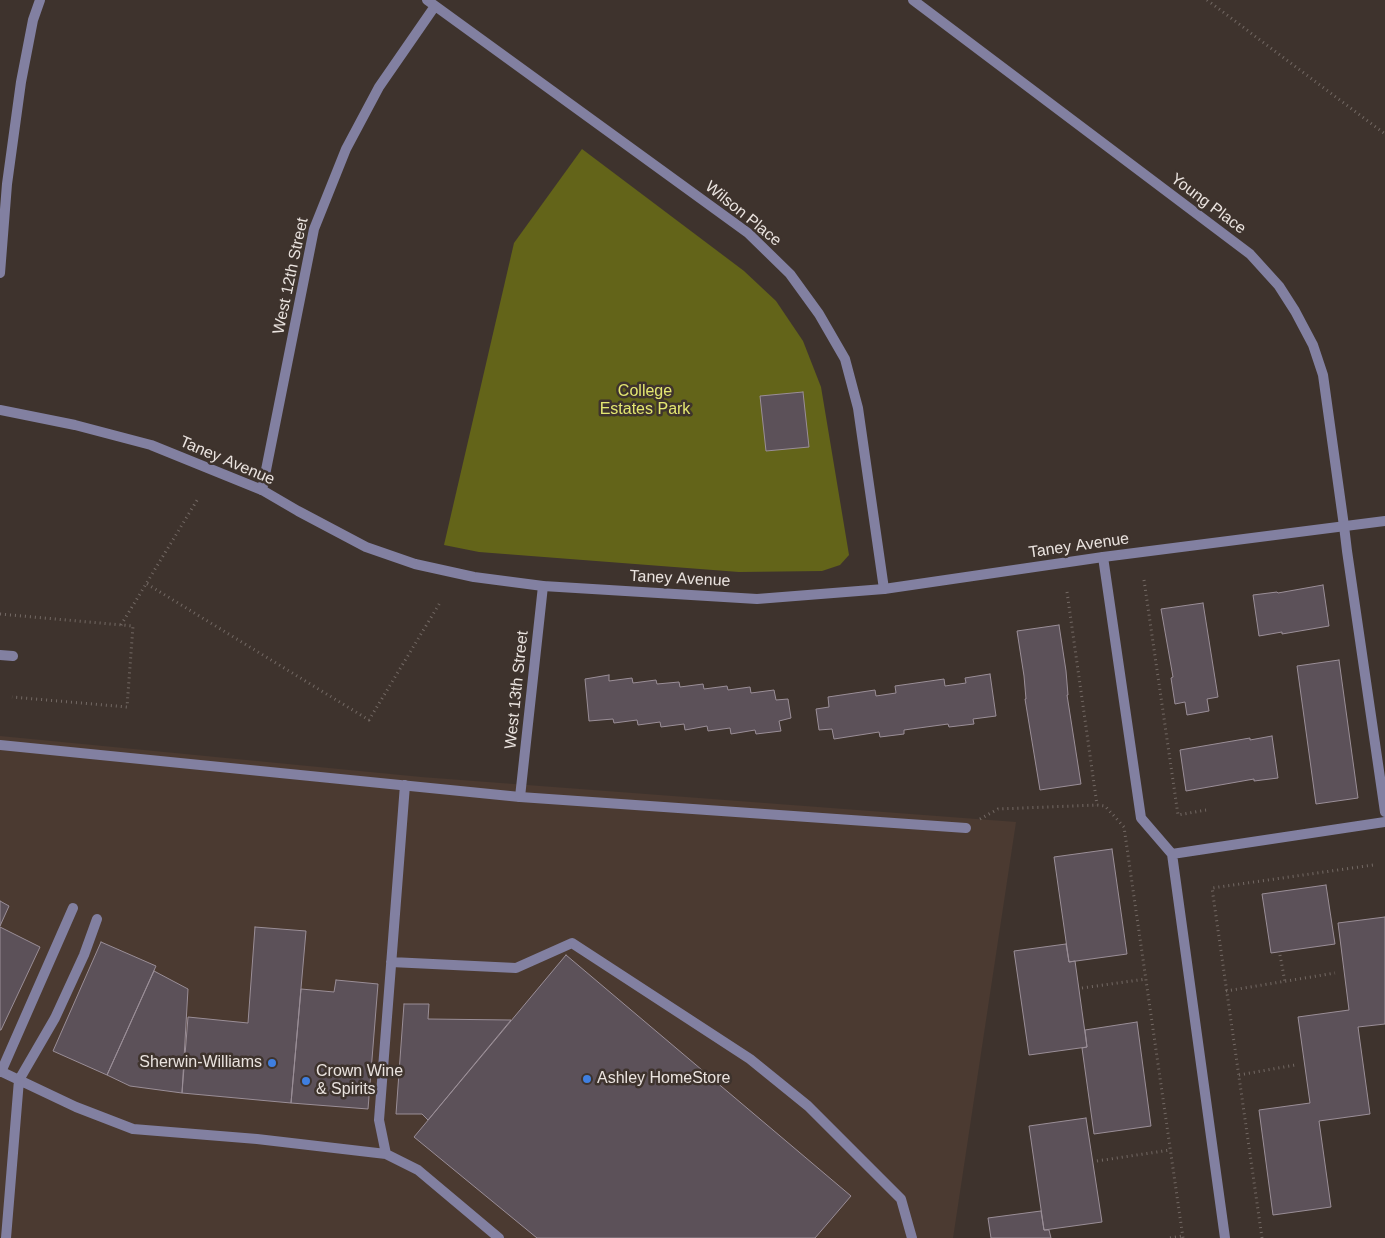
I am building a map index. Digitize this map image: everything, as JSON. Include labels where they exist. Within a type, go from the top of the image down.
[{"type":"street","points":[[0,273],[7,184],[17,110],[33,20],[40,0]]},
{"type":"street","name":"Young Place","points":[[913,0],[1250,254],[1279,286],[1295,311],[1313,345],[1323,375],[1346,551],[1385,812]]},
{"type":"street","name":"West 12th Street","points":[[262,490],[314,229],[346,149],[379,86],[431,3]]},
{"type":"street","name":"Wilson Place","points":[[431,3],[748,233],[790,274],[819,314],[845,359],[858,408],[884,590]]},
{"type":"street","name":"Taney Avenue","points":[[0,410],[75,425],[151,445],[262,490],[366,547],[424,566],[474,576],[543,586],[758,599],[884,590],[1103,557],[1385,521]]},
{"type":"street","points":[[1103,557],[1141,818],[1172,854],[1225,1238]]},
{"type":"street","name":"West 13th Street","points":[[520,797],[543,586]]},
{"type":"street","points":[[0,655],[13,656]]},
{"type":"street","points":[[0,745],[520,797],[966,828]]},
{"type":"street","points":[[386,1154],[379,1120],[405,785]]},
{"type":"street","points":[[1172,854],[1385,822]]},
{"type":"street","points":[[73,908],[1,1072],[76,1107],[133,1129],[257,1139],[386,1154],[418,1170],[499,1238]]},
{"type":"street","points":[[6,1238],[19,1080],[55,1018],[84,955],[98,919]]},
{"type":"street","points":[[391,962],[516,968],[572,943],[750,1059],[808,1106],[901,1199],[912,1238]]},
{"type":"path","points":[[1207,0],[1385,134]]},
{"type":"path","points":[[121,625],[199,497]]},
{"type":"path","points":[[1144,580],[1178,815],[1206,810]]},
{"type":"path","points":[[147,584],[369,720],[441,601]]},
{"type":"path","points":[[1067,592],[1097,805]]},
{"type":"path","points":[[0,614],[133,626],[126,707],[12,697]]},
{"type":"path","points":[[966,828],[998,809],[1097,805],[1105,806],[1124,826],[1182,1237],[1170,1238]]},
{"type":"path","points":[[1262,1238],[1212,888],[1373,865]]},
{"type":"path","points":[[1280,955],[1285,982]]},
{"type":"path","points":[[1226,991],[1335,974]]},
{"type":"path","points":[[1082,988],[1146,979]]},
{"type":"path","points":[[1239,1075],[1295,1065]]},
{"type":"path","points":[[1097,1161],[1170,1150]]},
{"type":"shaded area","points":[[0,736],[421,777],[1016,822],[953,1238],[0,1238]]},
{"type":"green space","name":"College Estates Park","points":[[582,149],[744,271],[776,301],[803,341],[821,387],[849,555],[840,565],[822,571],[739,572],[479,552],[444,545],[514,243]]},
{"type":"building","points":[[803,392],[809,447],[766,451],[760,396]]},
{"type":"building","points":[[1323,585],[1329,626],[1259,636],[1253,595],[1278,593]]},
{"type":"building","points":[[1203,603],[1218,697],[1207,699],[1209,711],[1187,715],[1185,702],[1175,704],[1171,678],[1173,677],[1161,609]]},
{"type":"building","points":[[1059,625],[1066,671],[1067,695],[1081,784],[1040,790],[1025,699],[1024,676],[1017,631]]},
{"type":"building","points":[[1339,660],[1358,798],[1316,804],[1297,666]]},
{"type":"building","points":[[990,674],[996,716],[973,719],[974,724],[949,727],[948,724],[904,730],[904,734],[880,737],[879,732],[834,739],[832,729],[819,730],[816,709],[829,707],[828,697],[875,690],[876,696],[896,693],[895,686],[944,679],[945,686],[966,683],[965,678]]},
{"type":"building","points":[[609,675],[609,681],[632,678],[633,683],[656,680],[657,684],[679,682],[680,687],[703,684],[704,689],[727,686],[728,690],[750,687],[751,693],[774,690],[776,700],[788,699],[791,718],[779,721],[781,731],[756,734],[755,730],[731,734],[730,728],[708,731],[707,726],[685,730],[684,724],[661,727],[660,722],[638,725],[637,720],[614,723],[613,719],[589,721],[585,679]]},
{"type":"building","points":[[1272,736],[1278,778],[1254,781],[1254,779],[1186,791],[1180,750]]},
{"type":"building","points":[[1112,849],[1127,954],[1069,962],[1054,857]]},
{"type":"building","points":[[1326,885],[1335,944],[1271,953],[1262,894]]},
{"type":"building","points":[[0,901],[9,906],[0,926]]},
{"type":"building","points":[[1385,917],[1385,1024],[1358,1027],[1370,1114],[1319,1121],[1331,1207],[1273,1215],[1259,1110],[1310,1103],[1298,1017],[1349,1010],[1338,923]]},
{"type":"building","points":[[0,927],[40,947],[1,1030],[0,1030]]},
{"type":"building","points":[[255,927],[306,931],[291,1103],[182,1093],[188,1017],[248,1023]]},
{"type":"building","points":[[101,942],[156,966],[107,1075],[53,1051]]},
{"type":"building","points":[[1066,944],[1069,962],[1075,961],[1087,1047],[1029,1055],[1014,951]]},
{"type":"building","name":"Ashley HomeStore","points":[[566,955],[851,1196],[815,1238],[537,1238],[414,1137]]},
{"type":"building","points":[[154,971],[188,989],[182,1093],[130,1086],[107,1075]]},
{"type":"building","points":[[336,980],[378,984],[368,1109],[291,1103],[301,989],[334,992]]},
{"type":"building","points":[[404,1004],[429,1004],[428,1019],[511,1020],[428,1120],[422,1114],[396,1114]]},
{"type":"building","points":[[1137,1022],[1151,1126],[1094,1134],[1082,1048],[1087,1047],[1085,1030]]},
{"type":"building","points":[[1086,1118],[1102,1222],[1044,1230],[1029,1126]]},
{"type":"building","points":[[1041,1211],[1044,1230],[1049,1230],[1051,1238],[991,1238],[988,1218]]},
{"type":"place","name":"Sherwin-Williams","points":[[272,1063]]},
{"type":"place","name":"Ashley HomeStore","points":[[587,1079]]},
{"type":"place","name":"Crown Wine & Spirits","points":[[306,1081]]}]
